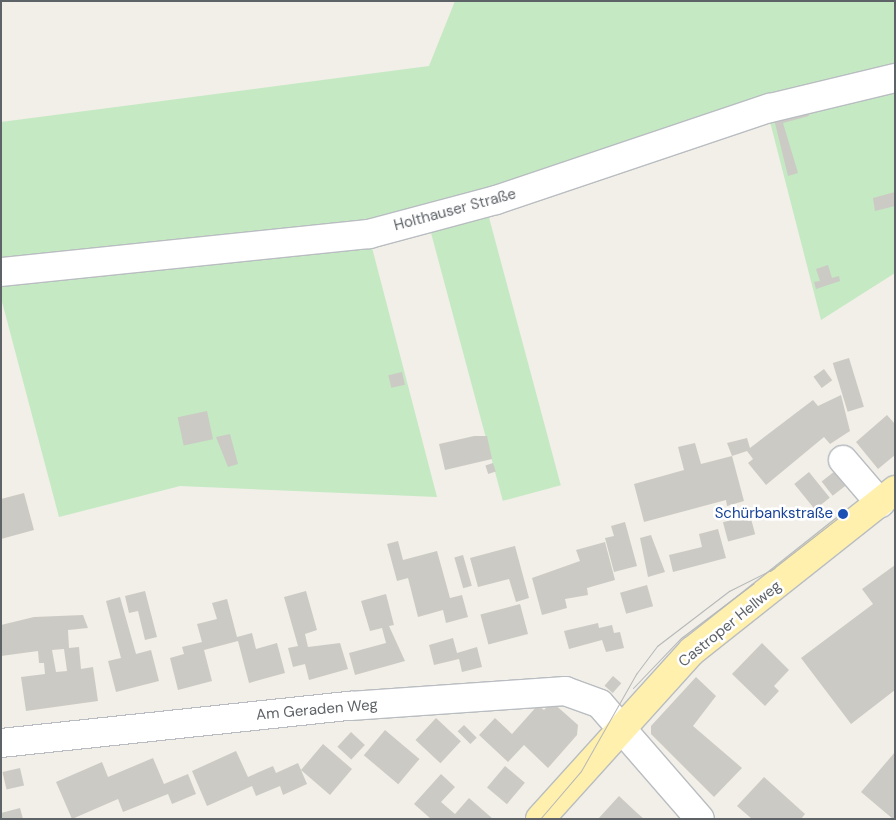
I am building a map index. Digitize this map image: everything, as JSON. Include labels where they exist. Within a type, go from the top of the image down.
[{"type":"main road","name":"Castroper Hellweg","points":[[540,819],[619,729],[692,651],[887,496]]},
{"type":"street","name":"Holthauser Straße","points":[[1,272],[369,234],[496,200],[770,108],[895,78]]},
{"type":"street","points":[[843,460],[887,496]]},
{"type":"street","name":"Am Geraden Weg","points":[[1,743],[539,689],[590,698],[619,729]]},
{"type":"street","points":[[619,729],[700,819]]},
{"type":"green space","points":[[455,1],[895,1],[895,74],[425,214],[1,265],[1,122],[429,66]]},
{"type":"green space","points":[[895,85],[895,273],[821,320],[768,114]]},
{"type":"green space","points":[[487,210],[561,485],[503,501],[429,226]]},
{"type":"green space","points":[[370,240],[437,497],[180,486],[59,517],[1,298],[1,279]]},
{"type":"building","points":[[807,110],[809,116],[783,123],[798,173],[788,176],[774,119]]},
{"type":"building","points":[[895,192],[895,206],[875,211],[873,198]]},
{"type":"building","points":[[828,265],[832,278],[839,276],[840,281],[816,289],[814,282],[820,281],[816,269]]},
{"type":"building","points":[[849,358],[864,407],[848,412],[833,363]]},
{"type":"building","points":[[824,369],[832,380],[822,388],[813,377]]},
{"type":"building","points":[[402,372],[405,385],[391,388],[388,375]]},
{"type":"building","points":[[841,395],[850,431],[830,444],[824,437],[766,485],[748,463],[753,459],[747,451],[732,456],[727,443],[747,438],[750,448],[813,400],[818,406]]},
{"type":"building","points":[[207,411],[213,439],[184,446],[178,417]]},
{"type":"building","points":[[887,415],[895,424],[895,455],[878,469],[856,442]]},
{"type":"building","points":[[230,434],[238,464],[228,467],[216,437]]},
{"type":"building","points":[[474,436],[487,436],[492,459],[445,470],[439,444]]},
{"type":"building","points":[[695,443],[701,464],[732,456],[744,501],[727,506],[726,500],[644,522],[634,484],[684,470],[678,447]]},
{"type":"building","points":[[493,463],[496,472],[488,474],[485,465]]},
{"type":"building","points":[[835,471],[846,485],[833,496],[822,481]]},
{"type":"building","points":[[809,472],[830,498],[815,510],[794,484]]},
{"type":"building","points":[[24,493],[34,530],[1,539],[1,499]]},
{"type":"building","points":[[750,515],[755,534],[728,542],[723,522]]},
{"type":"building","points":[[625,522],[637,566],[614,572],[605,538],[614,536],[611,526]]},
{"type":"building","points":[[718,529],[726,558],[673,572],[669,555],[702,547],[699,534]]},
{"type":"building","points":[[651,535],[665,572],[648,577],[640,538]]},
{"type":"building","points":[[398,541],[403,560],[437,551],[450,598],[462,595],[468,617],[446,623],[443,610],[418,617],[408,578],[397,581],[387,544]]},
{"type":"building","points":[[605,542],[615,580],[587,588],[588,595],[565,599],[567,608],[542,615],[532,578],[580,561],[576,550]]},
{"type":"building","points":[[515,546],[529,598],[516,602],[509,579],[478,587],[470,558]]},
{"type":"building","points":[[463,555],[472,586],[463,588],[454,557]]},
{"type":"building","points":[[895,565],[895,690],[851,724],[801,658],[873,604],[862,589]]},
{"type":"building","points":[[647,585],[653,606],[626,614],[620,593]]},
{"type":"building","points":[[145,591],[157,637],[145,640],[138,611],[129,613],[125,596]]},
{"type":"building","points":[[306,591],[317,630],[305,634],[308,647],[340,643],[348,669],[309,680],[305,664],[293,667],[288,648],[298,646],[284,597]]},
{"type":"building","points":[[386,594],[394,625],[389,626],[405,661],[355,675],[349,653],[386,643],[382,628],[370,631],[361,601]]},
{"type":"building","points":[[120,597],[136,654],[151,650],[159,681],[116,692],[108,661],[121,658],[106,601]]},
{"type":"building","points":[[227,599],[237,637],[252,633],[256,649],[277,643],[285,673],[249,683],[238,641],[204,650],[212,681],[178,690],[170,658],[184,654],[182,647],[202,642],[197,624],[217,619],[212,603]]},
{"type":"building","points":[[520,604],[528,634],[488,645],[480,615]]},
{"type":"building","points":[[83,615],[88,628],[68,630],[69,648],[79,647],[81,669],[93,667],[98,701],[26,711],[21,677],[45,674],[44,663],[39,663],[38,651],[1,656],[1,625],[34,617]],"holes":[[[64,649],[67,671],[56,672],[52,650]]]},
{"type":"building","points":[[598,623],[599,628],[612,625],[614,633],[620,632],[624,648],[606,652],[602,640],[569,649],[564,631]]},
{"type":"building","points":[[453,638],[457,653],[477,647],[482,667],[462,672],[459,659],[434,665],[429,645]]},
{"type":"building","points":[[762,643],[789,670],[774,686],[779,691],[765,706],[732,674]]},
{"type":"building","points":[[613,676],[621,683],[613,693],[604,686]]},
{"type":"building","points":[[696,677],[716,696],[693,726],[742,768],[714,797],[651,734],[651,726]]},
{"type":"building","points":[[552,702],[578,725],[577,735],[548,768],[524,745],[508,762],[479,735],[495,718],[512,734],[538,705],[544,710]]},
{"type":"building","points":[[436,718],[461,741],[440,763],[416,740]]},
{"type":"building","points":[[464,725],[477,738],[470,744],[458,731]]},
{"type":"building","points":[[385,730],[419,759],[398,784],[364,755]]},
{"type":"building","points":[[351,732],[365,745],[351,760],[337,747]]},
{"type":"building","points":[[323,744],[352,769],[330,795],[301,770]]},
{"type":"building","points":[[236,751],[248,777],[273,766],[276,773],[298,763],[307,784],[283,795],[280,786],[256,796],[252,786],[207,806],[192,771]]},
{"type":"building","points":[[895,752],[895,819],[893,819],[861,792]]},
{"type":"building","points":[[153,758],[164,784],[188,774],[196,794],[172,804],[168,794],[123,812],[118,799],[72,819],[56,782],[102,762],[108,777]]},
{"type":"building","points":[[505,766],[525,783],[507,804],[487,787]]},
{"type":"building","points":[[20,768],[24,786],[7,790],[2,772]]},
{"type":"building","points":[[441,774],[455,787],[441,802],[455,814],[469,798],[493,819],[431,819],[414,804]]},
{"type":"building","points":[[764,777],[805,814],[801,819],[752,819],[737,806]]},
{"type":"building","points":[[619,796],[636,812],[644,819],[598,819]]},
{"type":"building","points":[[20,808],[23,819],[1,819],[1,813]]},
{"type":"tram line","points":[[770,571],[843,514]]},
{"type":"tram line","points":[[540,819],[581,771],[636,674],[657,646],[729,591],[775,568]]},
{"type":"tram line","points":[[633,688],[681,638],[754,583]]},
{"type":"place","name":"Schürbankstraße","points":[[843,514]]}]
